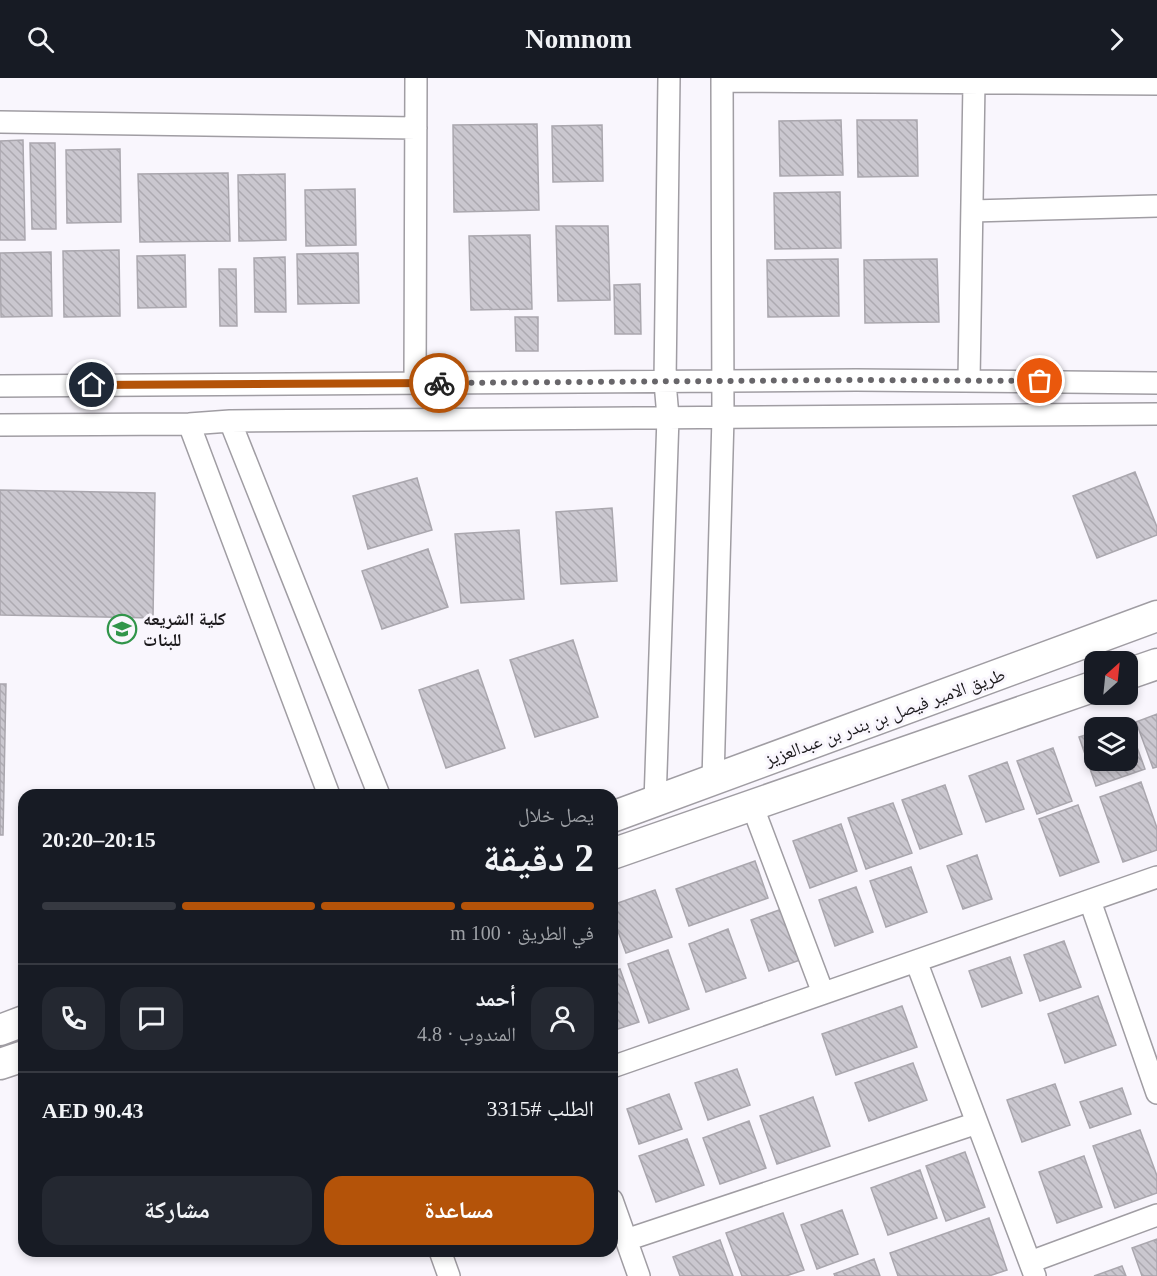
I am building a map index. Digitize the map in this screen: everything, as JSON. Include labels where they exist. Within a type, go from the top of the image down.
[{"type":"street","points":[[415,383],[416,78]]},
{"type":"street","points":[[655,802],[668,417],[665,382],[669,78]]},
{"type":"street","points":[[713,780],[723,417],[721,381],[722,79],[1157,84]]},
{"type":"street","points":[[969,380],[974,83]]},
{"type":"street","points":[[0,122],[416,128]]},
{"type":"street","points":[[972,211],[1157,206]]},
{"type":"street","points":[[0,386],[969,380],[1157,382]]},
{"type":"street","points":[[0,425],[189,424],[230,421],[1157,414]]},
{"type":"street","points":[[230,421],[377,789]]},
{"type":"street","points":[[189,424],[327,789]]},
{"type":"street","name":"طريق الامير فيصل بن بندر بن عبدالعزيز","points":[[618,815],[1157,616]]},
{"type":"street","points":[[1138,671],[1157,664]]},
{"type":"street","points":[[618,852],[1084,690]]},
{"type":"street","points":[[752,805],[822,993]]},
{"type":"street","points":[[618,1065],[1157,878]]},
{"type":"street","points":[[1090,901],[1157,1093]]},
{"type":"street","points":[[916,961],[1033,1269],[1157,1215]]},
{"type":"street","points":[[0,1030],[18,1023]]},
{"type":"street","points":[[0,1064],[18,1058]]},
{"type":"street","points":[[626,1240],[977,1123]]},
{"type":"street","points":[[618,1217],[639,1276]]},
{"type":"street","points":[[442,1257],[449,1276]]},
{"type":"building","points":[[841,120],[843,175],[780,176],[779,121]]},
{"type":"building","points":[[857,120],[917,120],[918,176],[858,177]]},
{"type":"building","points":[[537,124],[539,210],[454,212],[453,125]]},
{"type":"building","points":[[602,125],[603,181],[553,182],[552,126]]},
{"type":"building","points":[[23,140],[25,240],[0,240],[0,141]]},
{"type":"building","points":[[30,143],[55,143],[56,229],[32,229]]},
{"type":"building","points":[[120,149],[121,222],[67,223],[66,150]]},
{"type":"building","points":[[228,173],[230,241],[140,242],[138,174]]},
{"type":"building","points":[[285,174],[286,240],[239,241],[238,175]]},
{"type":"building","points":[[355,189],[356,245],[306,246],[305,190]]},
{"type":"building","points":[[840,192],[841,248],[775,249],[774,193]]},
{"type":"building","points":[[556,226],[608,226],[610,300],[558,301]]},
{"type":"building","points":[[530,235],[532,309],[471,310],[469,236]]},
{"type":"building","points":[[119,250],[120,316],[64,317],[63,251]]},
{"type":"building","points":[[51,252],[52,316],[1,317],[0,253]]},
{"type":"building","points":[[358,253],[359,303],[298,304],[297,254]]},
{"type":"building","points":[[185,255],[186,307],[138,308],[137,256]]},
{"type":"building","points":[[285,257],[286,312],[255,312],[254,258]]},
{"type":"building","points":[[838,259],[839,316],[768,317],[767,260]]},
{"type":"building","points":[[937,259],[939,322],[865,323],[864,260]]},
{"type":"building","points":[[219,269],[236,269],[237,326],[220,326]]},
{"type":"building","points":[[640,284],[641,334],[615,334],[614,285]]},
{"type":"building","points":[[515,317],[538,317],[538,351],[516,351]]},
{"type":"building","points":[[1135,472],[1157,527],[1157,535],[1097,558],[1073,496]]},
{"type":"building","points":[[417,478],[432,530],[368,549],[353,496]]},
{"type":"building","points":[[0,490],[155,493],[153,618],[0,615]]},
{"type":"building","points":[[612,508],[617,581],[561,584],[556,512]]},
{"type":"building","points":[[519,530],[524,599],[461,603],[455,534]]},
{"type":"building","points":[[428,549],[448,607],[382,629],[362,571]]},
{"type":"building","points":[[573,640],[598,717],[535,737],[510,660]]},
{"type":"building","points":[[478,670],[505,748],[446,768],[419,690]]},
{"type":"building","points":[[0,684],[6,684],[3,835],[0,835]]},
{"type":"building","points":[[1157,714],[1157,767],[1153,768],[1138,727],[1138,721]]},
{"type":"building","points":[[1084,735],[1084,751],[1079,737]]},
{"type":"building","points":[[1053,748],[1072,801],[1037,814],[1017,761]]},
{"type":"building","points":[[1138,750],[1145,769],[1096,786],[1091,771],[1138,771]]},
{"type":"building","points":[[1007,762],[1024,809],[986,822],[969,776]]},
{"type":"building","points":[[1141,782],[1157,828],[1157,850],[1123,862],[1100,797]]},
{"type":"building","points":[[945,785],[962,834],[920,849],[902,800]]},
{"type":"building","points":[[893,803],[912,853],[866,869],[848,818]]},
{"type":"building","points":[[1078,805],[1099,862],[1060,876],[1039,819]]},
{"type":"building","points":[[841,824],[857,871],[810,888],[793,841]]},
{"type":"building","points":[[977,855],[992,899],[963,909],[947,866]]},
{"type":"building","points":[[755,861],[768,898],[689,926],[676,889]]},
{"type":"building","points":[[911,867],[927,912],[886,927],[870,881]]},
{"type":"building","points":[[856,887],[873,932],[835,946],[819,900]]},
{"type":"building","points":[[655,890],[672,937],[626,953],[618,931],[618,903]]},
{"type":"building","points":[[782,909],[800,960],[769,971],[751,920]]},
{"type":"building","points":[[728,929],[746,978],[706,992],[689,944]]},
{"type":"building","points":[[1064,941],[1081,987],[1040,1001],[1024,955]]},
{"type":"building","points":[[668,950],[689,1009],[649,1023],[628,964]]},
{"type":"building","points":[[1010,957],[1022,993],[982,1007],[969,971]]},
{"type":"building","points":[[620,969],[639,1022],[618,1029],[618,970]]},
{"type":"building","points":[[1098,996],[1116,1045],[1065,1063],[1048,1014]]},
{"type":"building","points":[[902,1006],[917,1047],[836,1075],[822,1034]]},
{"type":"building","points":[[913,1063],[927,1100],[869,1121],[855,1083]]},
{"type":"building","points":[[737,1069],[750,1105],[708,1120],[695,1083]]},
{"type":"building","points":[[1055,1084],[1070,1125],[1022,1142],[1007,1100]]},
{"type":"building","points":[[1122,1088],[1131,1114],[1090,1128],[1080,1102]]},
{"type":"building","points":[[669,1094],[682,1129],[639,1144],[627,1109]]},
{"type":"building","points":[[813,1097],[830,1146],[777,1164],[760,1116]]},
{"type":"building","points":[[749,1121],[766,1168],[720,1184],[703,1138]]},
{"type":"building","points":[[1140,1130],[1157,1176],[1157,1193],[1115,1208],[1093,1146]]},
{"type":"building","points":[[687,1139],[704,1185],[656,1202],[639,1156]]},
{"type":"building","points":[[965,1152],[985,1207],[946,1221],[926,1166]]},
{"type":"building","points":[[1084,1156],[1102,1207],[1057,1223],[1039,1172]]},
{"type":"building","points":[[920,1170],[937,1218],[888,1235],[871,1188]]},
{"type":"building","points":[[842,1210],[858,1254],[817,1269],[801,1225]]},
{"type":"building","points":[[783,1213],[804,1270],[786,1276],[742,1276],[726,1233]]},
{"type":"building","points":[[989,1218],[1007,1270],[989,1276],[898,1276],[890,1253]]},
{"type":"building","points":[[1157,1239],[1157,1276],[1142,1276],[1132,1248]]},
{"type":"building","points":[[720,1240],[733,1276],[680,1276],[673,1257]]},
{"type":"building","points":[[874,1259],[880,1276],[835,1276],[834,1274]]},
{"type":"building","points":[[1122,1266],[1126,1276],[1094,1276]]},
{"type":"way so far","points":[[439,383],[1040,381]]},
{"type":"place","name":"كلية الشريعه للبنات","points":[[122,629]]},
{"type":"route","points":[[92,385],[439,383]]}]
